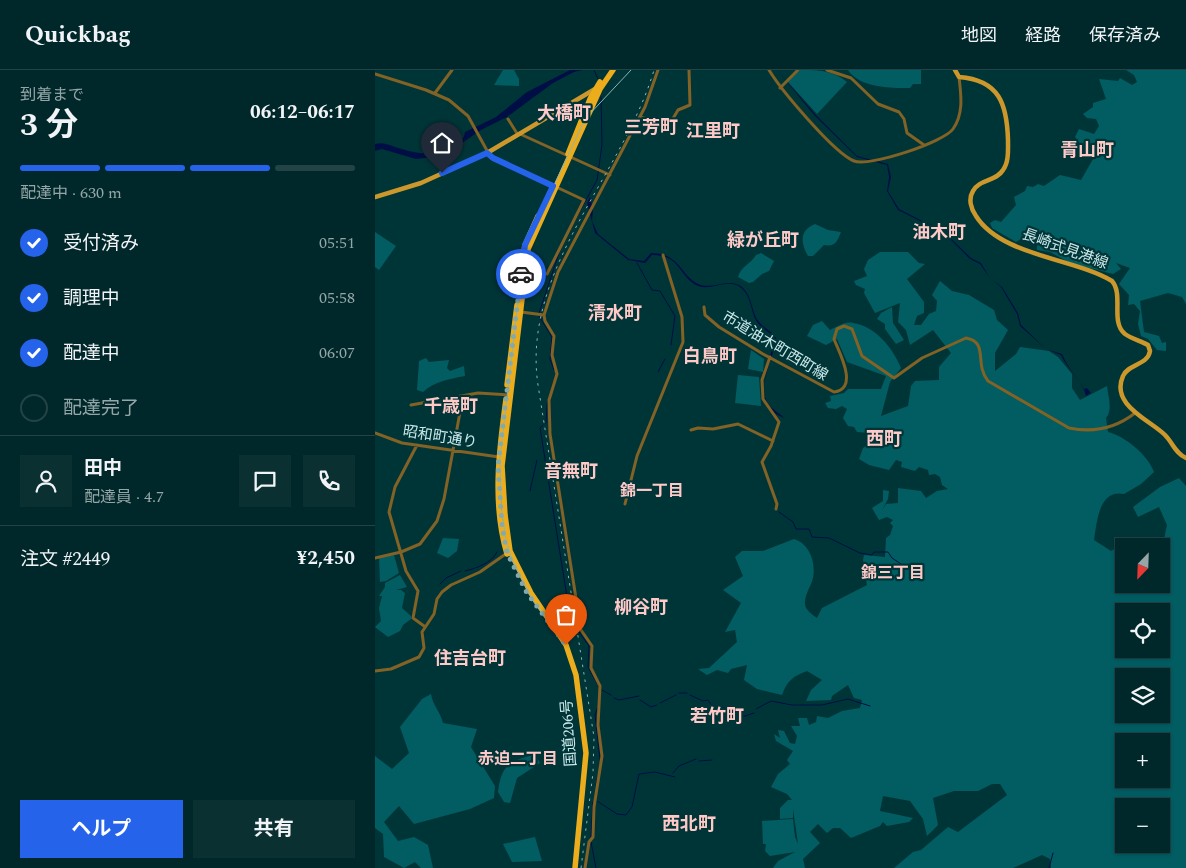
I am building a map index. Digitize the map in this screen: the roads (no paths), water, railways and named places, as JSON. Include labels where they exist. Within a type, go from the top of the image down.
[{"type":"highway","name":"国道206号","points":[[556,631],[531,600],[507,553],[499,502],[501,457],[523,251],[598,89],[609,70]]},
{"type":"highway","name":"国道206号","points":[[568,156],[590,99],[613,70]]},
{"type":"highway","name":"国道206号","points":[[508,395],[528,249],[554,186]]},
{"type":"highway","name":"国道206号","points":[[501,457],[503,497],[510,551],[531,593],[566,645],[576,675],[586,753],[575,868]]},
{"type":"main road","points":[[955,70],[959,78]]},
{"type":"main road","name":"長崎式見港線","points":[[959,78],[981,83],[991,89],[1001,100],[1007,115],[1007,162],[996,178],[978,185],[971,193],[970,199],[975,215],[988,229],[1009,242],[1107,278],[1116,285],[1121,330],[1126,335],[1148,345],[1150,351],[1146,359],[1127,370],[1121,382],[1124,399],[1135,414],[1151,422],[1166,436],[1179,454],[1186,458]]},
{"type":"main road","points":[[375,197],[421,182],[487,153],[583,95],[598,89]]},
{"type":"main road","points":[[583,95],[590,99]]},
{"type":"street","points":[[435,93],[452,70]]},
{"type":"street","points":[[585,868],[602,762],[598,725],[600,686],[591,668],[592,646],[581,630],[556,480],[549,400],[557,372],[552,355],[554,336],[544,315],[558,272],[640,117],[658,70]]},
{"type":"street","points":[[640,117],[659,122],[671,122],[678,110],[687,108],[690,105],[689,70]]},
{"type":"street","points":[[769,70],[780,88],[847,157],[856,162],[876,162],[944,138],[956,124],[961,105],[959,78]]},
{"type":"street","points":[[780,88],[798,70]]},
{"type":"street","points":[[827,70],[851,78],[878,104],[899,112],[904,119],[907,133],[924,145]]},
{"type":"street","points":[[375,74],[435,93],[461,109],[474,126],[487,153],[493,158],[584,200],[558,248],[547,274]]},
{"type":"street","points":[[508,119],[519,135],[610,175]]},
{"type":"street","points":[[625,504],[637,456],[683,342],[682,317],[663,254]]},
{"type":"street","name":"市道油木町西町線","points":[[704,307],[708,318],[719,327],[830,391],[838,392],[845,386],[845,362],[834,339],[835,332],[840,327],[852,329],[859,352],[867,360],[894,378],[921,358],[961,339],[970,339],[975,341],[981,349],[981,369],[988,381],[1069,428],[1093,430],[1110,427],[1121,424],[1135,414]]},
{"type":"street","points":[[520,312],[544,315]]},
{"type":"street","points":[[770,357],[762,380],[765,403],[779,422],[773,441],[762,462],[777,504],[776,509]]},
{"type":"street","points":[[411,405],[485,392],[508,395]]},
{"type":"street","points":[[375,558],[401,552],[420,544],[437,520],[444,499],[463,396]]},
{"type":"street","points":[[691,430],[698,428],[713,429],[738,424],[748,427],[758,435],[773,441]]},
{"type":"street","name":"昭和町通り","points":[[375,433],[396,442],[501,457]]},
{"type":"street","points":[[417,445],[391,500],[389,512],[408,575],[418,591],[413,618],[425,626]]},
{"type":"street","points":[[375,671],[391,669],[419,657],[424,648],[422,635],[425,626],[434,614],[439,596],[445,589],[480,572],[507,553]]},
{"type":"waterway","points":[[594,70],[598,79]]},
{"type":"waterway","points":[[574,222],[597,180],[602,145],[601,97]]},
{"type":"waterway","points":[[539,313],[559,253]]},
{"type":"waterway","points":[[637,263],[652,290],[660,291],[675,316],[671,345]]},
{"type":"waterway","points":[[539,316],[552,337],[550,359],[554,370]]},
{"type":"waterway","points":[[658,372],[665,359]]},
{"type":"waterway","points":[[546,423],[547,405],[553,383]]},
{"type":"waterway","points":[[543,425],[540,428],[571,622],[576,630]]},
{"type":"waterway","points":[[530,491],[537,460]]},
{"type":"waterway","points":[[779,512],[793,522],[796,529],[809,529],[812,537],[829,538],[860,553],[872,555],[874,552],[888,552],[892,558],[904,566]]},
{"type":"waterway","points":[[465,571],[488,562],[497,552]]},
{"type":"waterway","points":[[440,584],[446,578],[461,571]]},
{"type":"waterway","points":[[579,632],[589,646],[588,667],[599,687]]},
{"type":"waterway","points":[[602,690],[611,695]]},
{"type":"waterway","points":[[679,693],[687,693]]},
{"type":"waterway","points":[[660,703],[676,695]]},
{"type":"waterway","points":[[690,695],[703,701],[708,700],[713,706],[731,709],[739,718],[754,713]]},
{"type":"waterway","points":[[614,698],[619,700],[639,696]]},
{"type":"waterway","points":[[756,709],[771,701],[792,705],[822,705],[848,699],[870,706]]},
{"type":"waterway","points":[[640,700],[651,707],[657,705]]},
{"type":"waterway","points":[[597,709],[595,715],[600,759]]},
{"type":"waterway","points":[[673,773],[679,766],[696,759]]},
{"type":"waterway","points":[[699,761],[712,760]]},
{"type":"waterway","points":[[597,801],[617,814],[626,815],[632,807],[639,774],[655,772],[675,777]]},
{"type":"waterway","points":[[596,786],[598,775]]},
{"type":"waterway","points":[[591,838],[593,802]]},
{"type":"waterway","points":[[591,842],[596,868]]},
{"type":"waterway","points":[[1049,868],[1053,853]]},
{"type":"tram line","points":[[552,627],[533,601],[512,559],[506,541],[501,503],[500,459],[521,275],[528,241],[585,119],[631,70]]},
{"type":"railway","points":[[581,868],[593,773],[594,737],[538,385],[537,342],[545,302],[559,262],[639,109],[654,70]]},
{"type":"district","name":"大橋町","points":[[564,113]]},
{"type":"district","name":"三芳町","points":[[651,127]]},
{"type":"district","name":"江里町","points":[[713,131]]},
{"type":"district","name":"青山町","points":[[1087,150]]},
{"type":"district","name":"油木町","points":[[939,232]]},
{"type":"district","name":"緑が丘町","points":[[763,240]]},
{"type":"district","name":"清水町","points":[[615,313]]},
{"type":"district","name":"白鳥町","points":[[710,356]]},
{"type":"district","name":"千歳町","points":[[451,406]]},
{"type":"district","name":"西町","points":[[884,439]]},
{"type":"district","name":"音無町","points":[[571,471]]},
{"type":"district","name":"錦一丁目","points":[[652,491]]},
{"type":"district","name":"錦三丁目","points":[[893,573]]},
{"type":"district","name":"柳谷町","points":[[641,607]]},
{"type":"district","name":"住吉台町","points":[[470,658]]},
{"type":"district","name":"若竹町","points":[[717,716]]},
{"type":"district","name":"赤迫二丁目","points":[[518,759]]},
{"type":"district","name":"西北町","points":[[689,824]]}]
